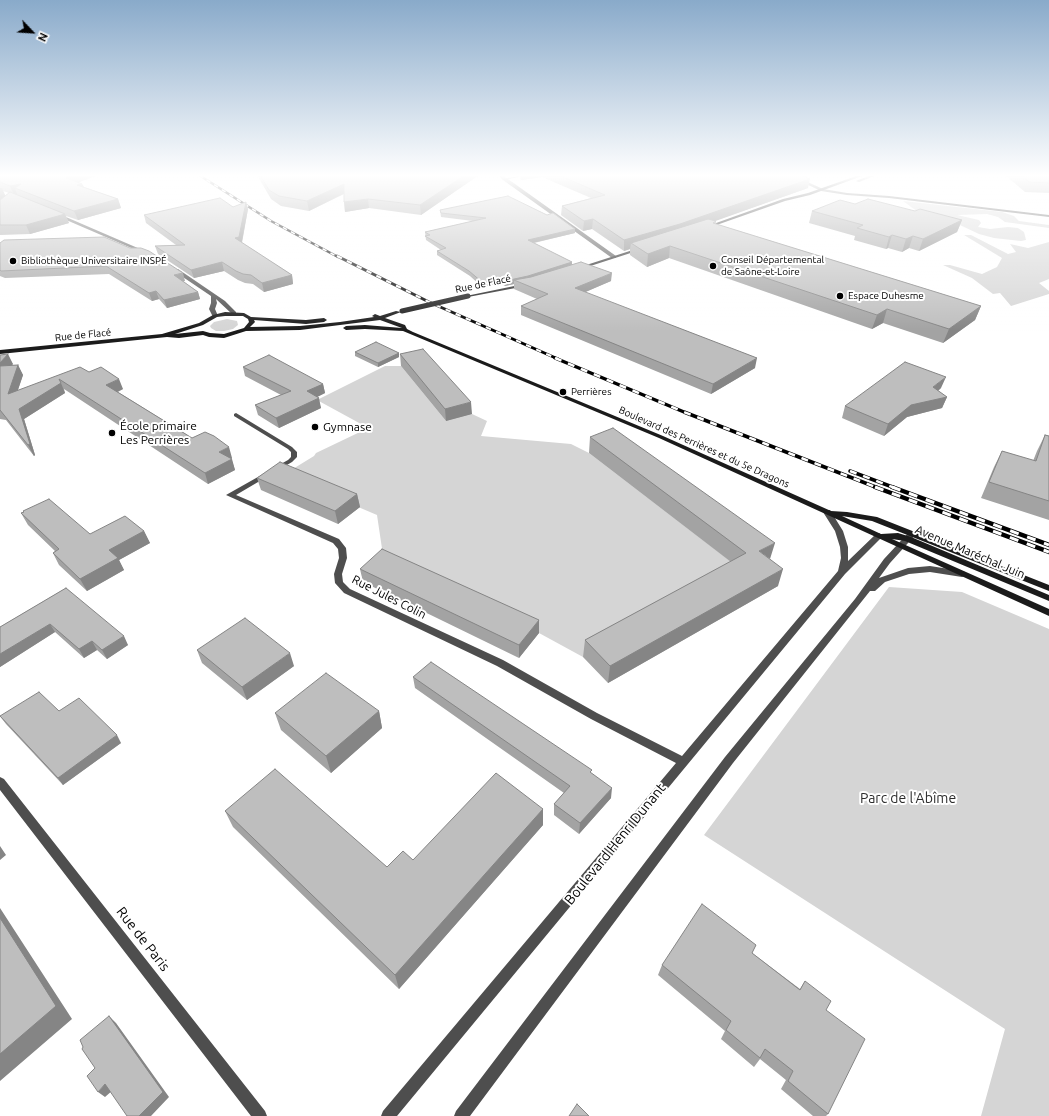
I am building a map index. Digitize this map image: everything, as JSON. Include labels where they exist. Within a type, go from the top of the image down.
[{"type":"main road","points":[[702,229],[707,227]]},
{"type":"main road","points":[[571,270],[648,246]]},
{"type":"main road","name":"Rue de Flacé","points":[[300,328],[340,324],[378,317],[529,283]]},
{"type":"main road","name":"Rue de Flacé","points":[[167,335],[200,324],[215,316],[234,313],[250,318],[306,322],[378,317]]},
{"type":"main road","name":"Boulevard des Perrières et du 5e Dragons","points":[[378,317],[403,326],[405,330],[651,432],[883,538]]},
{"type":"main road","points":[[246,329],[252,322],[250,318]]},
{"type":"main road","points":[[200,324],[199,329],[203,334]]},
{"type":"main road","name":"Rue de Flacé","points":[[0,352],[167,335],[179,336],[203,334],[224,336],[246,329],[330,329],[365,327],[405,330]]},
{"type":"main road","name":"Boulevard des Perrières et du 5e Dragons","points":[[827,512],[874,519],[910,536],[1049,588]]},
{"type":"main road","name":"Avenue Maréchal Juin","points":[[883,538],[910,536],[1049,598]]},
{"type":"main road","name":"Avenue Maréchal Juin","points":[[883,538],[1049,613]]},
{"type":"street","points":[[87,227],[148,253]]},
{"type":"street","points":[[572,227],[614,257]]},
{"type":"street","points":[[174,269],[228,306],[234,313]]},
{"type":"street","points":[[214,297],[212,309],[215,316]]},
{"type":"street","name":"Rue Jules Colin","points":[[236,415],[290,448],[294,452],[294,457],[290,461],[230,495],[336,541],[342,548],[342,558],[338,574],[339,583],[347,591],[500,663],[594,716],[683,762]]},
{"type":"street","points":[[827,512],[839,530],[844,547],[845,558],[842,572]]},
{"type":"street","points":[[461,1116],[729,760],[858,601],[887,561],[902,547],[910,536]]},
{"type":"street","name":"Boulevard Henri Dunant","points":[[388,1116],[564,907],[842,572],[883,538]]},
{"type":"street","points":[[858,601],[882,580],[908,571],[930,569],[962,574]]},
{"type":"street","name":"Rue de Paris","points":[[0,782],[260,1116]]},
{"type":"green space","points":[[964,227],[990,229],[1007,227],[1018,228],[1024,232],[1026,240],[1021,241],[994,238],[979,234]]},
{"type":"green space","points":[[964,235],[971,235],[1008,254],[1016,252],[1010,244],[1028,248],[1049,242],[1049,279],[1039,283],[1049,291],[1049,294],[1011,306],[1000,293],[993,294],[972,278],[943,265],[950,265],[982,274],[997,267],[1002,258]]},
{"type":"green space","points":[[227,319],[237,321],[238,325],[233,329],[224,331],[216,331],[210,326],[214,322]]},
{"type":"green space","points":[[385,366],[401,366],[446,421],[472,414],[487,421],[481,436],[571,444],[589,453],[742,570],[583,657],[539,633],[384,562],[377,515],[283,475],[314,456],[316,453],[362,431],[361,424],[317,400]]},
{"type":"green space","name":"Parc de l'Abîme","points":[[889,587],[962,592],[1049,629],[1049,1116],[981,1116],[1005,1029],[704,835]]},
{"type":"building","points":[[161,227],[241,227],[239,237],[235,238],[292,275],[262,283],[251,275],[236,271],[222,262],[191,270],[155,246],[185,245]]},
{"type":"building","points":[[446,227],[572,227],[575,229],[528,240],[572,262],[528,276],[505,281],[500,279],[482,282],[469,271],[437,251],[446,248],[425,236],[430,235],[425,232]]},
{"type":"building","points":[[605,227],[669,227],[624,240]]},
{"type":"building","points":[[682,227],[726,227],[981,306],[949,329],[887,309],[877,315],[670,246],[648,254],[631,243]]},
{"type":"building","points":[[947,227],[923,239],[913,236],[906,239],[892,235],[889,237],[857,228]]},
{"type":"building","points":[[104,237],[130,248],[141,248],[149,251],[183,273],[174,275],[198,292],[164,300],[156,291],[149,293],[106,266],[0,270],[0,243],[4,240]]},
{"type":"building","points":[[581,262],[612,273],[575,288],[757,358],[713,384],[521,306],[548,294],[514,280],[531,277]]},
{"type":"building","points":[[376,342],[399,353],[378,363],[355,352]]},
{"type":"building","points":[[423,349],[471,402],[445,409],[400,354]]},
{"type":"building","points":[[8,354],[0,363],[0,355]]},
{"type":"building","points":[[269,355],[323,384],[307,391],[319,398],[276,418],[255,405],[291,391],[243,367]]},
{"type":"building","points":[[905,362],[946,377],[933,387],[947,397],[911,405],[888,424],[845,406]]},
{"type":"building","points":[[18,365],[8,394],[80,367],[89,372],[101,367],[119,379],[106,385],[192,438],[205,432],[214,436],[229,447],[219,452],[232,459],[205,473],[59,379],[61,383],[19,409],[30,444],[28,445],[0,410],[0,366]]},
{"type":"building","points":[[613,428],[775,543],[759,551],[783,569],[610,666],[585,640],[746,553],[590,437]]},
{"type":"building","points":[[1045,435],[1049,436],[1049,501],[989,482],[1002,451],[1036,461]]},
{"type":"building","points":[[280,462],[357,494],[335,511],[257,478]]},
{"type":"building","points":[[49,499],[90,534],[125,516],[144,531],[109,550],[118,558],[80,579],[53,553],[59,549],[21,513]]},
{"type":"building","points":[[382,549],[539,620],[519,645],[360,569]]},
{"type":"building","points":[[66,588],[124,636],[102,650],[92,641],[79,649],[50,624],[0,654],[0,627]]},
{"type":"building","points":[[245,618],[290,653],[242,687],[197,650]]},
{"type":"building","points":[[431,662],[592,770],[590,772],[612,788],[580,823],[554,804],[570,786],[413,677]]},
{"type":"building","points":[[326,673],[379,711],[326,756],[275,713]]},
{"type":"building","points":[[39,692],[59,711],[79,698],[117,735],[58,778],[0,716]]},
{"type":"building","points":[[275,769],[387,867],[403,851],[413,860],[496,773],[543,809],[395,975],[225,811]]},
{"type":"building","points":[[702,904],[756,945],[752,953],[800,990],[805,981],[831,1001],[826,1010],[865,1039],[828,1114],[788,1081],[793,1071],[765,1049],[760,1058],[726,1030],[731,1021],[662,965]]},
{"type":"building","points":[[0,918],[56,1006],[0,1054]]},
{"type":"building","points":[[109,1016],[163,1092],[139,1116],[127,1116],[105,1084],[98,1092],[87,1076],[95,1068],[82,1049],[83,1047],[80,1040]]},
{"type":"building","points":[[577,1104],[589,1116],[569,1116]]},
{"type":"railway","points":[[282,227],[338,257]]},
{"type":"railway","points":[[337,256],[429,302],[558,359]]},
{"type":"railway","points":[[555,358],[684,412],[878,488]]},
{"type":"railway","points":[[850,471],[895,488]]},
{"type":"railway","points":[[875,487],[1049,552]]},
{"type":"railway","points":[[892,487],[1049,545]]},
{"type":"place","name":"Bibliothèque Universitaire INSPÉ","points":[[13,261]]},
{"type":"place","name":"Conseil Départemental de Saône-et-Loire","points":[[713,266]]},
{"type":"place","name":"Espace Duhesme","points":[[840,296]]},
{"type":"place","name":"Perrières","points":[[563,392]]},
{"type":"place","name":"Gymnase","points":[[315,427]]},
{"type":"place","name":"École primaire Les Perrières","points":[[112,433]]}]
